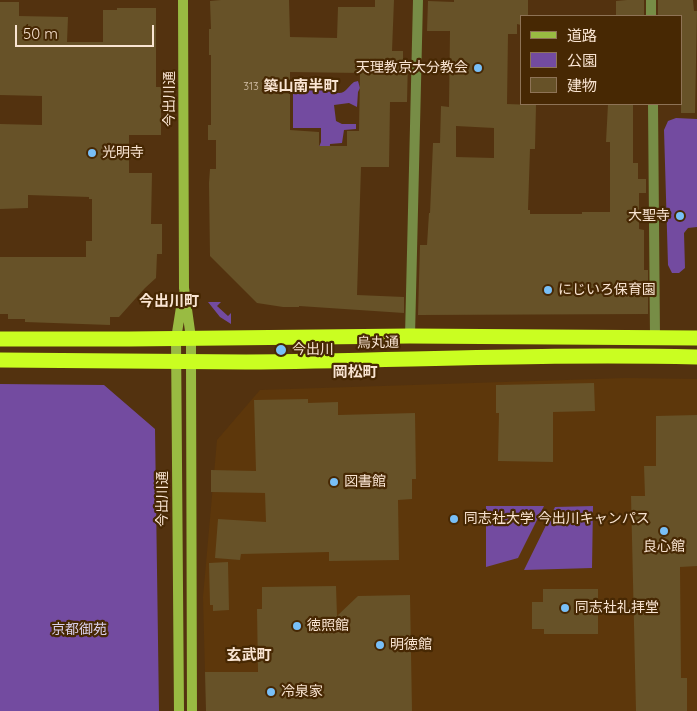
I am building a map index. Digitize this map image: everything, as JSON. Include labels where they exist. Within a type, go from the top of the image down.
[{"type":"highway","name":"烏丸通","points":[[0,339],[410,336],[697,338]]},
{"type":"highway","name":"烏丸通","points":[[0,360],[246,362],[410,358],[697,357]]},
{"type":"main road","name":"今出川通","points":[[179,711],[184,361],[183,0]]},
{"type":"main road","name":"今出川通","points":[[184,338],[192,711]]},
{"type":"street","points":[[410,336],[418,0]]},
{"type":"street","points":[[651,0],[651,15]]},
{"type":"street","points":[[653,105],[655,337]]},
{"type":"shaded area","name":"同志社大学 今出川キャンパス","points":[[626,378],[697,379],[697,711],[336,711],[205,672],[203,597],[217,440],[260,390]]},
{"type":"green space","points":[[320,77],[327,79],[332,92],[343,92],[354,82],[358,81],[360,88],[357,107],[349,103],[334,105],[336,121],[342,124],[356,124],[356,129],[344,130],[342,143],[330,144],[329,164],[319,147],[321,128],[293,128],[293,83],[302,78]]},
{"type":"green space","name":"大聖寺","points":[[676,118],[697,119],[697,227],[688,228],[684,233],[685,268],[679,273],[672,273],[668,265],[664,130],[668,121]]},
{"type":"green space","points":[[208,302],[221,302],[217,306],[228,316],[231,313],[231,324],[220,317]]},
{"type":"green space","name":"京都御苑","points":[[0,384],[104,385],[155,429],[159,711],[0,711]]},
{"type":"green space","points":[[486,506],[544,506],[518,558],[486,567]]},
{"type":"green space","points":[[593,506],[592,568],[524,570],[555,507]]},
{"type":"building","points":[[289,0],[290,37],[337,38],[338,7],[375,7],[375,0],[394,0],[392,51],[403,51],[403,59],[408,59],[407,102],[390,102],[389,167],[361,167],[357,295],[404,297],[404,313],[299,306],[283,307],[257,303],[210,256],[209,183],[210,169],[216,169],[216,140],[208,140],[208,125],[211,125],[210,1]],"holes":[[[290,72],[360,73],[359,131],[347,131],[347,146],[319,146],[319,132],[290,130]]]},
{"type":"building","points":[[528,0],[528,15],[520,15],[520,25],[517,24],[517,34],[508,34],[507,104],[536,105],[535,149],[530,149],[528,210],[530,210],[530,214],[610,212],[610,142],[606,142],[608,105],[633,105],[633,163],[638,163],[638,179],[646,179],[646,193],[639,193],[639,229],[644,230],[644,270],[648,270],[648,314],[418,315],[420,245],[427,245],[433,143],[440,143],[441,106],[449,107],[450,31],[427,31],[428,1]],"holes":[[[456,126],[494,128],[494,158],[456,157]]]},
{"type":"building","points":[[644,0],[644,15],[616,15],[616,1]]},
{"type":"building","points":[[658,0],[693,0],[694,11],[697,11],[695,113],[681,113],[682,15],[658,15]]},
{"type":"building","points":[[0,2],[19,2],[19,16],[68,17],[67,42],[103,42],[103,10],[156,8],[156,87],[161,87],[161,135],[129,135],[129,173],[152,173],[151,224],[162,224],[162,254],[157,254],[156,278],[119,317],[110,317],[110,325],[25,322],[25,319],[8,319],[8,314],[0,314],[0,257],[86,257],[86,241],[92,241],[92,199],[89,199],[89,197],[28,195],[28,208],[0,209],[0,124],[42,125],[42,96],[0,95]]},
{"type":"building","points":[[594,383],[595,411],[553,412],[553,462],[498,461],[499,413],[496,413],[496,385]]},
{"type":"building","name":"図書館","points":[[308,399],[308,403],[338,402],[338,415],[415,413],[416,479],[412,479],[412,499],[398,500],[399,560],[329,561],[329,552],[241,554],[240,560],[215,558],[218,519],[266,522],[265,493],[211,492],[211,470],[256,471],[254,400]]},
{"type":"building","name":"良心館","points":[[697,415],[697,566],[680,567],[681,678],[687,678],[687,711],[636,711],[631,496],[645,496],[644,466],[656,466],[656,416]]},
{"type":"building","points":[[228,562],[229,610],[213,611],[213,605],[210,605],[209,563]]},
{"type":"building","points":[[336,586],[337,616],[358,596],[410,595],[412,711],[206,711],[205,672],[258,672],[257,609],[262,609],[262,587]]},
{"type":"building","name":"同志社礼拝堂","points":[[543,589],[598,589],[598,634],[544,634],[544,629],[532,629],[532,602],[543,602]]},
{"type":"place","name":"天理教京大分教会","points":[[478,68]]},
{"type":"place","name":"光明寺","points":[[92,153]]},
{"type":"place","name":"大聖寺","points":[[680,216]]},
{"type":"place","name":"にじいろ保育園","points":[[548,290]]},
{"type":"place","name":"今出川","points":[[281,350]]},
{"type":"place","name":"図書館","points":[[334,482]]},
{"type":"place","name":"同志社大学 今出川キャンパス","points":[[454,519]]},
{"type":"place","name":"良心館","points":[[664,531]]},
{"type":"place","name":"同志社礼拝堂","points":[[565,608]]},
{"type":"place","name":"徳照館","points":[[297,626]]},
{"type":"place","name":"明徳館","points":[[380,645]]},
{"type":"place","name":"冷泉家","points":[[271,692]]},
{"type":"district","name":"築山南半町","points":[[301,86]]},
{"type":"district","name":"今出川町","points":[[169,301]]},
{"type":"district","name":"岡松町","points":[[355,372]]},
{"type":"district","name":"玄武町","points":[[249,655]]}]
